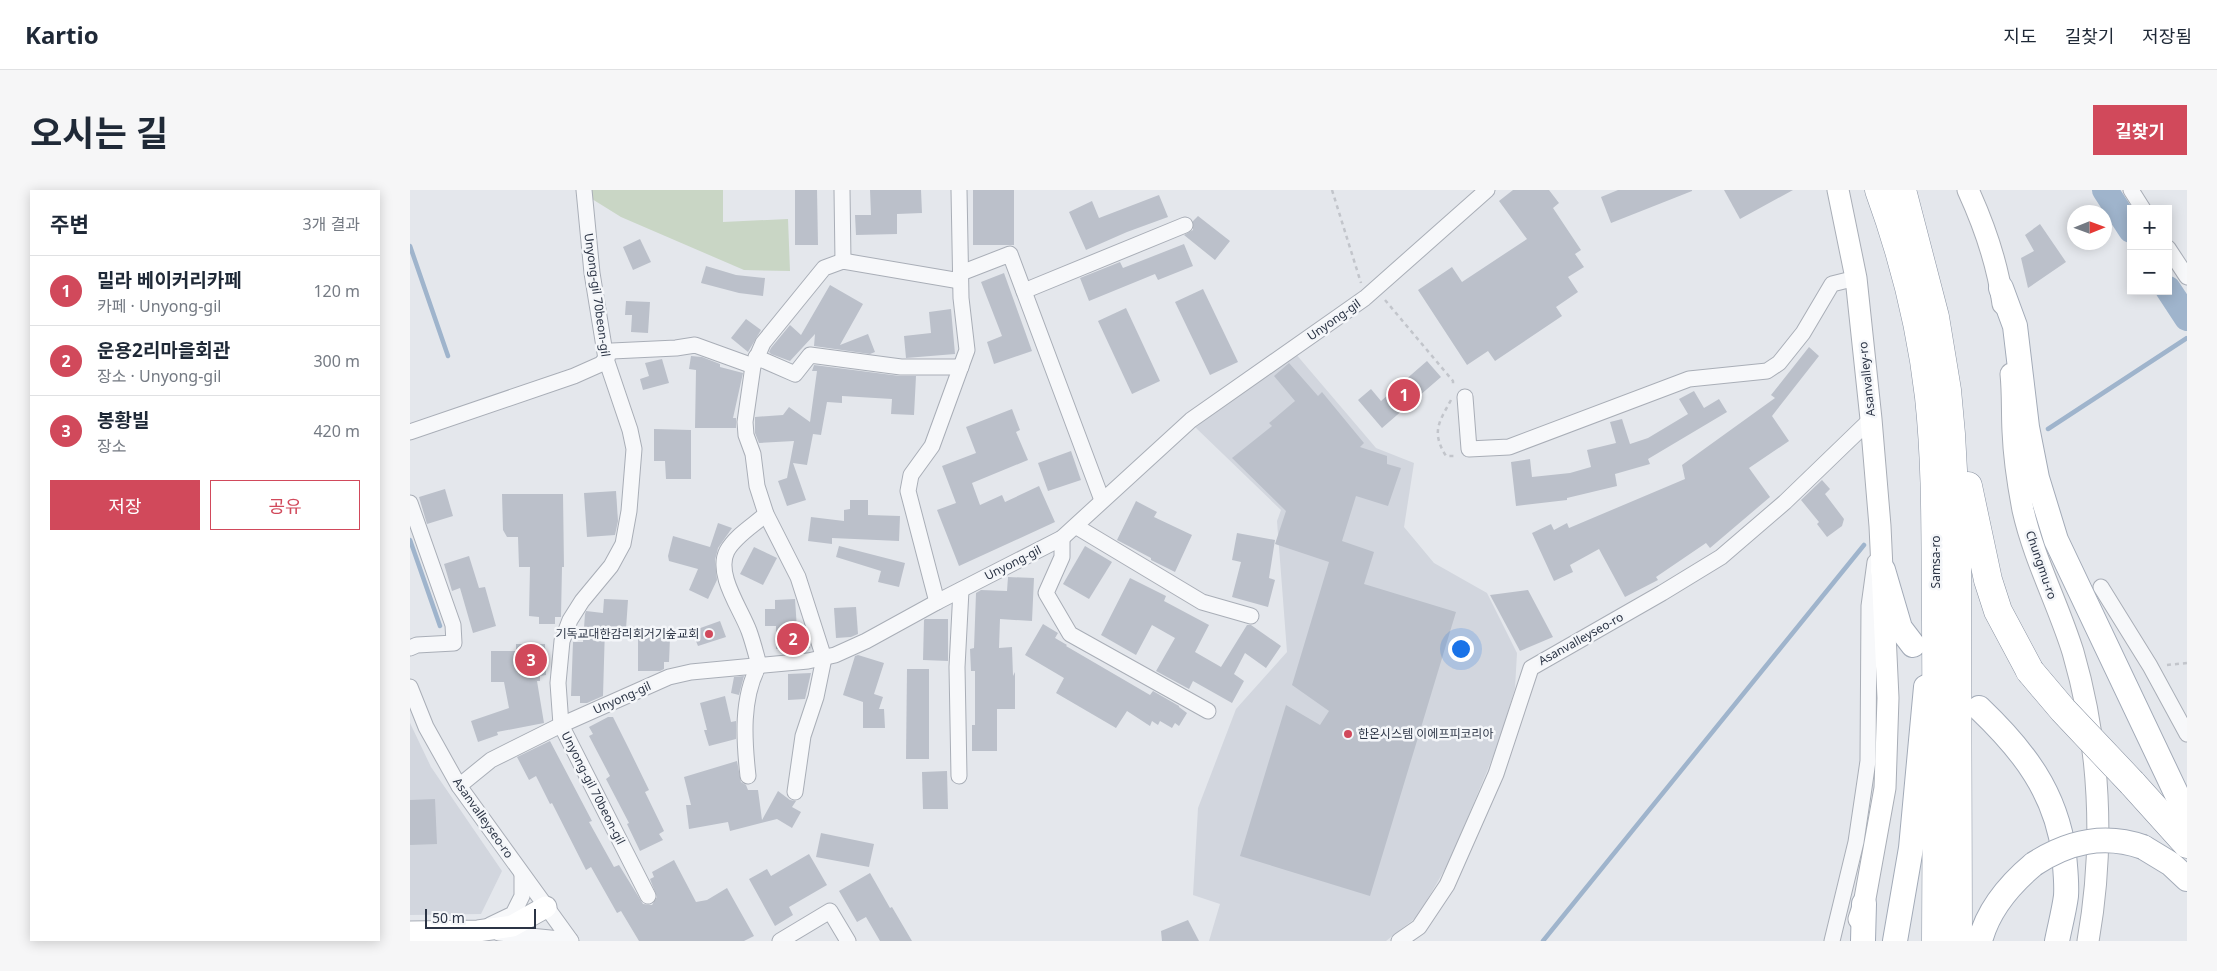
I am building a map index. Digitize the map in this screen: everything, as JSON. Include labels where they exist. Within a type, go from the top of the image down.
[{"type":"highway","name":"Samsa-ro","points":[[1879,190],[1901,258],[1918,336],[1928,396],[1936,514],[1936,941]]},
{"type":"highway","name":"Samsa-ro","points":[[1902,190],[1935,317],[1948,398],[1957,543],[1958,941]]},
{"type":"highway","points":[[1935,317],[1988,580],[1998,611],[2030,671],[2063,710],[2187,844]]},
{"type":"main road","points":[[2001,288],[2015,326],[2028,427],[2037,478],[2056,540],[2187,816]]},
{"type":"main road","points":[[1895,941],[1914,823],[1936,568]]},
{"type":"main road","points":[[1883,570],[1900,628],[1913,645]]},
{"type":"main road","points":[[1979,708],[2008,736],[2030,763],[2054,811],[2061,833],[2066,895],[2057,941]]},
{"type":"main road","points":[[1980,941],[1988,918],[2014,882],[2034,864],[2056,851],[2091,840],[2117,840],[2143,847],[2171,864],[2187,879]]},
{"type":"main road","points":[[1864,904],[1864,941]]},
{"type":"street","name":"Unyong-gil 70beon-gil","points":[[584,190],[592,273],[606,359],[630,430],[634,449],[630,511],[623,544],[611,566],[582,601],[570,620],[562,641],[558,683],[562,725],[648,896]]},
{"type":"street","points":[[842,190],[843,261]]},
{"type":"street","points":[[937,602],[908,490],[908,481],[932,446],[967,350],[960,277],[959,190]]},
{"type":"street","name":"Unyong-gil","points":[[459,786],[491,760],[562,725],[669,677],[691,672],[824,658],[866,641],[1062,538],[1077,527],[1102,500],[1191,420],[1371,294],[1487,190]]},
{"type":"street","name":"Asanvalley-ro","points":[[1838,190],[1856,278],[1871,419],[1883,570],[1888,698],[1885,788],[1864,904],[1852,941]]},
{"type":"street","name":"Chungmu-ro","points":[[1968,190],[1976,206],[2001,288],[2012,387],[2016,470],[2024,511],[2042,573],[2073,653],[2094,760],[2097,794],[2098,870],[2088,941]]},
{"type":"street","points":[[2131,190],[2140,205]]},
{"type":"street","points":[[1024,291],[1185,226]]},
{"type":"street","points":[[2169,250],[2187,277]]},
{"type":"street","points":[[795,792],[803,736],[816,696],[824,658],[798,577],[766,514],[757,486],[753,454],[746,435],[746,422],[754,362],[763,343],[824,268],[843,261],[960,277],[1010,254],[1102,500]]},
{"type":"street","points":[[1465,397],[1469,449],[1509,447],[1689,379],[1767,371],[1779,363],[1803,333],[1832,284],[1856,278]]},
{"type":"street","points":[[410,432],[574,376],[601,364],[612,352],[695,345],[795,374],[810,355],[901,367],[961,367]]},
{"type":"street","name":"Asanvalleyseo-ro","points":[[1399,941],[1419,927],[1447,885],[1496,774],[1531,668],[1721,557],[1785,502],[1871,419]]},
{"type":"street","points":[[410,503],[453,625],[454,643],[416,645],[410,648]]},
{"type":"street","points":[[748,776],[745,746],[747,709],[751,680],[759,665],[749,631],[726,580],[723,567],[726,552],[733,543],[766,514]]},
{"type":"street","points":[[1832,941],[1856,842],[1868,761],[1868,606],[1880,526]]},
{"type":"street","points":[[1077,527],[1202,602],[1251,616]]},
{"type":"street","points":[[1062,538],[1062,557],[1046,593],[1070,634],[1208,711]]},
{"type":"street","points":[[2101,587],[2150,666],[2187,734]]},
{"type":"street","points":[[959,776],[957,667],[961,590]]},
{"type":"street","name":"Asanvalleyseo-ro","points":[[410,687],[426,727],[459,786],[570,941]]},
{"type":"street","points":[[478,931],[513,914],[522,896],[522,875]]},
{"type":"street","points":[[478,931],[512,926],[546,907]]},
{"type":"street","points":[[780,941],[830,911],[848,941]]},
{"type":"street","points":[[410,932],[478,931],[570,941]]},
{"type":"path","points":[[1332,190],[1371,294],[1453,381],[1453,394],[1437,427],[1439,445],[1446,456],[1454,457],[1469,449]]},
{"type":"path","points":[[2150,666],[2187,663]]},
{"type":"shaded area","points":[[1295,353],[1376,448],[1414,463],[1404,527],[1434,563],[1487,593],[1517,653],[1515,688],[1500,740],[1450,860],[1418,916],[1386,941],[1209,941],[1220,904],[1193,895],[1198,808],[1236,709],[1287,652],[1277,521],[1281,510],[1195,427]]},
{"type":"shaded area","points":[[410,723],[431,767],[502,871],[481,914],[410,915]]},
{"type":"green space","points":[[584,190],[723,190],[723,222],[788,219],[790,271],[744,270],[621,217],[584,194]]},
{"type":"building","points":[[795,190],[817,190],[818,245],[795,245]]},
{"type":"building","points":[[870,190],[921,190],[922,213],[897,214],[897,234],[856,235],[855,215],[871,215]]},
{"type":"building","points":[[973,190],[1014,190],[1014,245],[973,245]]},
{"type":"building","points":[[1513,190],[1549,190],[1559,203],[1553,208],[1581,250],[1575,254],[1584,267],[1568,277],[1578,292],[1556,307],[1562,316],[1495,361],[1488,351],[1467,365],[1418,290],[1452,267],[1462,282],[1527,239],[1499,201]]},
{"type":"building","points":[[1618,190],[1692,191],[1611,223],[1601,197]]},
{"type":"building","points":[[1724,190],[1793,190],[1740,219]]},
{"type":"building","points":[[1159,195],[1168,217],[1086,250],[1069,212],[1092,201],[1099,218]]},
{"type":"building","points":[[1198,216],[1230,241],[1215,260],[1184,235],[1193,230],[1193,221]]},
{"type":"building","points":[[2040,224],[2066,262],[2028,288],[2021,258],[2034,251],[2025,235]]},
{"type":"building","points":[[640,239],[651,262],[633,270],[623,247]]},
{"type":"building","points":[[1184,244],[1193,266],[1158,280],[1155,274],[1089,301],[1080,278],[1120,262],[1123,268]]},
{"type":"building","points":[[706,266],[736,275],[765,278],[763,296],[739,293],[701,283]]},
{"type":"building","points":[[1004,273],[1032,351],[994,364],[987,342],[1002,336],[981,282]]},
{"type":"building","points":[[830,285],[863,304],[840,345],[868,334],[875,352],[870,354],[814,346],[815,334],[790,361],[771,354],[769,352],[771,348],[790,325],[801,335]]},
{"type":"building","points":[[1203,289],[1238,362],[1210,375],[1175,302]]},
{"type":"building","points":[[626,301],[650,302],[648,333],[631,332],[632,315],[625,315]]},
{"type":"building","points":[[1126,308],[1160,381],[1132,394],[1098,321]]},
{"type":"building","points":[[951,309],[955,354],[906,358],[904,336],[931,333],[929,312]]},
{"type":"building","points":[[746,319],[761,330],[748,352],[731,338]]},
{"type":"building","points":[[1809,347],[1819,356],[1772,416],[1789,441],[1749,468],[1770,497],[1710,548],[1706,543],[1656,577],[1658,580],[1625,597],[1599,549],[1570,565],[1573,572],[1554,581],[1532,533],[1551,524],[1554,530],[1567,523],[1569,528],[1685,479],[1682,465],[1775,398],[1771,395]]},
{"type":"building","points":[[691,356],[702,357],[720,364],[720,367],[743,373],[733,418],[736,418],[736,428],[695,428],[696,370],[689,369]]},
{"type":"building","points":[[662,359],[669,383],[643,390],[640,379],[649,376],[645,363]]},
{"type":"building","points":[[1427,361],[1441,377],[1382,428],[1358,400],[1371,389],[1381,401]]},
{"type":"building","name":"한온시스템 이에프피코리아","points":[[1289,363],[1318,396],[1322,392],[1364,443],[1360,447],[1387,456],[1387,464],[1401,468],[1388,506],[1356,496],[1342,541],[1374,552],[1364,584],[1456,612],[1370,896],[1240,856],[1286,705],[1320,725],[1329,711],[1292,685],[1329,562],[1275,544],[1286,511],[1232,458],[1272,426],[1269,423],[1295,401],[1274,376]]},
{"type":"building","points":[[814,365],[900,376],[916,376],[914,415],[891,414],[892,399],[842,396],[842,403],[827,402],[821,435],[813,434],[807,465],[793,463],[806,500],[787,506],[778,481],[787,478],[794,441],[759,443],[755,433],[755,417],[783,415],[789,407],[810,422],[817,371],[812,371]]},
{"type":"building","points":[[1694,391],[1704,408],[1719,399],[1727,412],[1648,459],[1650,464],[1615,474],[1617,486],[1567,498],[1567,500],[1516,506],[1511,462],[1530,459],[1532,477],[1570,473],[1591,467],[1587,450],[1616,443],[1610,422],[1622,419],[1630,444],[1648,438],[1688,414],[1679,399]]},
{"type":"building","points":[[1012,409],[1020,430],[1016,432],[1028,460],[972,483],[980,505],[1002,495],[1005,502],[1039,486],[1055,522],[959,566],[937,510],[956,503],[942,466],[976,453],[966,427]]},
{"type":"building","points":[[654,429],[691,430],[691,479],[666,479],[665,461],[654,461]]},
{"type":"building","points":[[1071,451],[1081,480],[1048,491],[1038,463]]},
{"type":"building","points":[[1822,480],[1830,489],[1825,494],[1844,519],[1842,526],[1827,537],[1817,524],[1819,522],[1801,500]]},
{"type":"building","points":[[445,489],[453,516],[427,524],[419,497]]},
{"type":"building","points":[[616,491],[618,521],[615,535],[587,537],[584,493]]},
{"type":"building","points":[[502,494],[563,494],[564,567],[562,567],[561,617],[555,617],[555,624],[539,624],[539,617],[529,616],[530,567],[519,567],[518,537],[507,537],[503,530]]},
{"type":"building","points":[[850,500],[868,500],[868,515],[900,516],[899,541],[832,538],[832,544],[808,541],[811,517],[844,521],[844,510],[850,509]]},
{"type":"building","points":[[1136,501],[1157,512],[1154,517],[1192,535],[1175,572],[1117,540]]},
{"type":"building","points":[[718,523],[732,528],[718,548],[715,560],[717,580],[708,599],[689,590],[698,569],[669,561],[668,556],[673,536],[710,547]]},
{"type":"building","points":[[1237,533],[1275,540],[1269,578],[1275,580],[1268,607],[1232,597],[1241,562],[1232,560]]},
{"type":"building","points":[[839,546],[905,563],[899,587],[878,582],[881,571],[836,557]]},
{"type":"building","points":[[1085,546],[1112,562],[1089,599],[1063,584]]},
{"type":"building","points":[[754,547],[777,558],[763,585],[740,574]]},
{"type":"building","points":[[469,556],[479,588],[485,587],[496,626],[473,633],[460,588],[452,591],[444,564]]},
{"type":"building","points":[[1008,577],[1034,578],[1032,621],[1000,619],[999,648],[1012,647],[1013,676],[1015,672],[1015,709],[997,709],[997,751],[972,751],[972,725],[975,725],[975,671],[971,671],[970,649],[974,648],[976,593],[981,590],[1007,591]]},
{"type":"building","points":[[1130,578],[1166,596],[1164,601],[1209,625],[1195,652],[1221,667],[1247,625],[1251,625],[1281,646],[1266,668],[1245,653],[1234,674],[1244,681],[1232,703],[1193,681],[1189,689],[1156,671],[1175,638],[1152,625],[1136,655],[1101,635]]},
{"type":"building","points":[[1528,590],[1553,637],[1520,651],[1490,595]]},
{"type":"building","points":[[604,599],[628,600],[626,629],[605,627],[603,696],[587,703],[580,703],[580,696],[571,696],[573,642],[583,642],[586,611],[603,613]]},
{"type":"building","points":[[795,599],[797,629],[805,629],[810,648],[776,649],[776,626],[765,626],[765,609],[775,609],[775,600]]},
{"type":"building","points":[[856,607],[858,634],[851,637],[836,638],[834,608]]},
{"type":"building","points":[[925,619],[948,619],[948,661],[923,660]]},
{"type":"building","name":"기독교대한감리회거기숲교회","points":[[720,621],[726,637],[698,646],[692,631]]},
{"type":"building","points":[[1043,624],[1058,633],[1055,638],[1066,646],[1150,695],[1153,691],[1179,706],[1187,713],[1179,726],[1175,723],[1172,728],[1160,721],[1158,725],[1152,721],[1150,726],[1127,711],[1116,728],[1056,693],[1064,678],[1025,655]]},
{"type":"building","points":[[638,637],[670,638],[669,662],[664,662],[664,669],[660,671],[638,671]]},
{"type":"building","points":[[516,644],[545,644],[546,675],[540,676],[540,681],[537,681],[544,723],[497,732],[498,735],[478,742],[471,721],[509,708],[504,682],[491,682],[491,651],[516,651]]},
{"type":"building","points":[[858,655],[884,663],[874,694],[883,697],[879,709],[884,709],[885,728],[863,728],[863,702],[843,695],[855,656]]},
{"type":"building","points":[[907,669],[929,669],[929,759],[906,759]]},
{"type":"building","points":[[811,673],[805,699],[788,700],[788,674]]},
{"type":"building","points":[[744,676],[739,695],[731,693],[734,677]]},
{"type":"building","points":[[725,696],[731,722],[736,721],[736,739],[709,746],[704,730],[707,730],[700,703]]},
{"type":"building","points":[[608,717],[613,717],[629,749],[649,790],[645,792],[664,831],[659,834],[663,840],[640,851],[627,824],[629,823],[606,779],[610,776],[589,736],[593,734],[589,727]]},
{"type":"building","points":[[550,741],[592,821],[589,822],[614,867],[619,865],[643,904],[652,905],[657,897],[650,879],[654,877],[652,872],[674,860],[696,902],[707,900],[727,888],[754,936],[744,941],[639,941],[621,911],[617,913],[591,867],[586,870],[536,776],[529,780],[517,757]]},
{"type":"building","points":[[737,761],[741,782],[746,785],[748,790],[758,790],[762,820],[778,791],[790,800],[796,801],[792,807],[801,812],[792,828],[777,819],[730,831],[728,822],[689,829],[686,805],[691,805],[684,777]]},
{"type":"building","points":[[947,771],[948,809],[923,809],[922,772]]},
{"type":"building","points":[[435,799],[437,844],[410,845],[410,800]]},
{"type":"building","points":[[821,833],[874,844],[869,867],[816,857]]},
{"type":"building","points":[[809,854],[827,885],[789,907],[793,915],[775,926],[749,879],[767,869],[771,876]]},
{"type":"building","points":[[870,873],[912,941],[880,941],[866,917],[857,922],[839,891]]},
{"type":"building","points":[[1188,920],[1199,941],[1162,941],[1161,931]]},
{"type":"waterway","points":[[2105,190],[2127,224]]},
{"type":"waterway","points":[[410,246],[448,356]]},
{"type":"waterway","points":[[2172,295],[2187,318]]},
{"type":"waterway","points":[[2048,429],[2187,338]]},
{"type":"waterway","points":[[410,540],[440,626]]},
{"type":"waterway","points":[[1543,941],[1864,545]]},
{"type":"place","name":"밀라 베이커리카페","points":[[1404,395]]},
{"type":"place","name":"기독교대한감리회거기숲교회","points":[[709,634]]},
{"type":"place","name":"운용2리마을회관","points":[[793,639]]},
{"type":"place","name":"봉황빌","points":[[531,660]]},
{"type":"place","name":"한온시스템 이에프피코리아","points":[[1348,734]]}]
